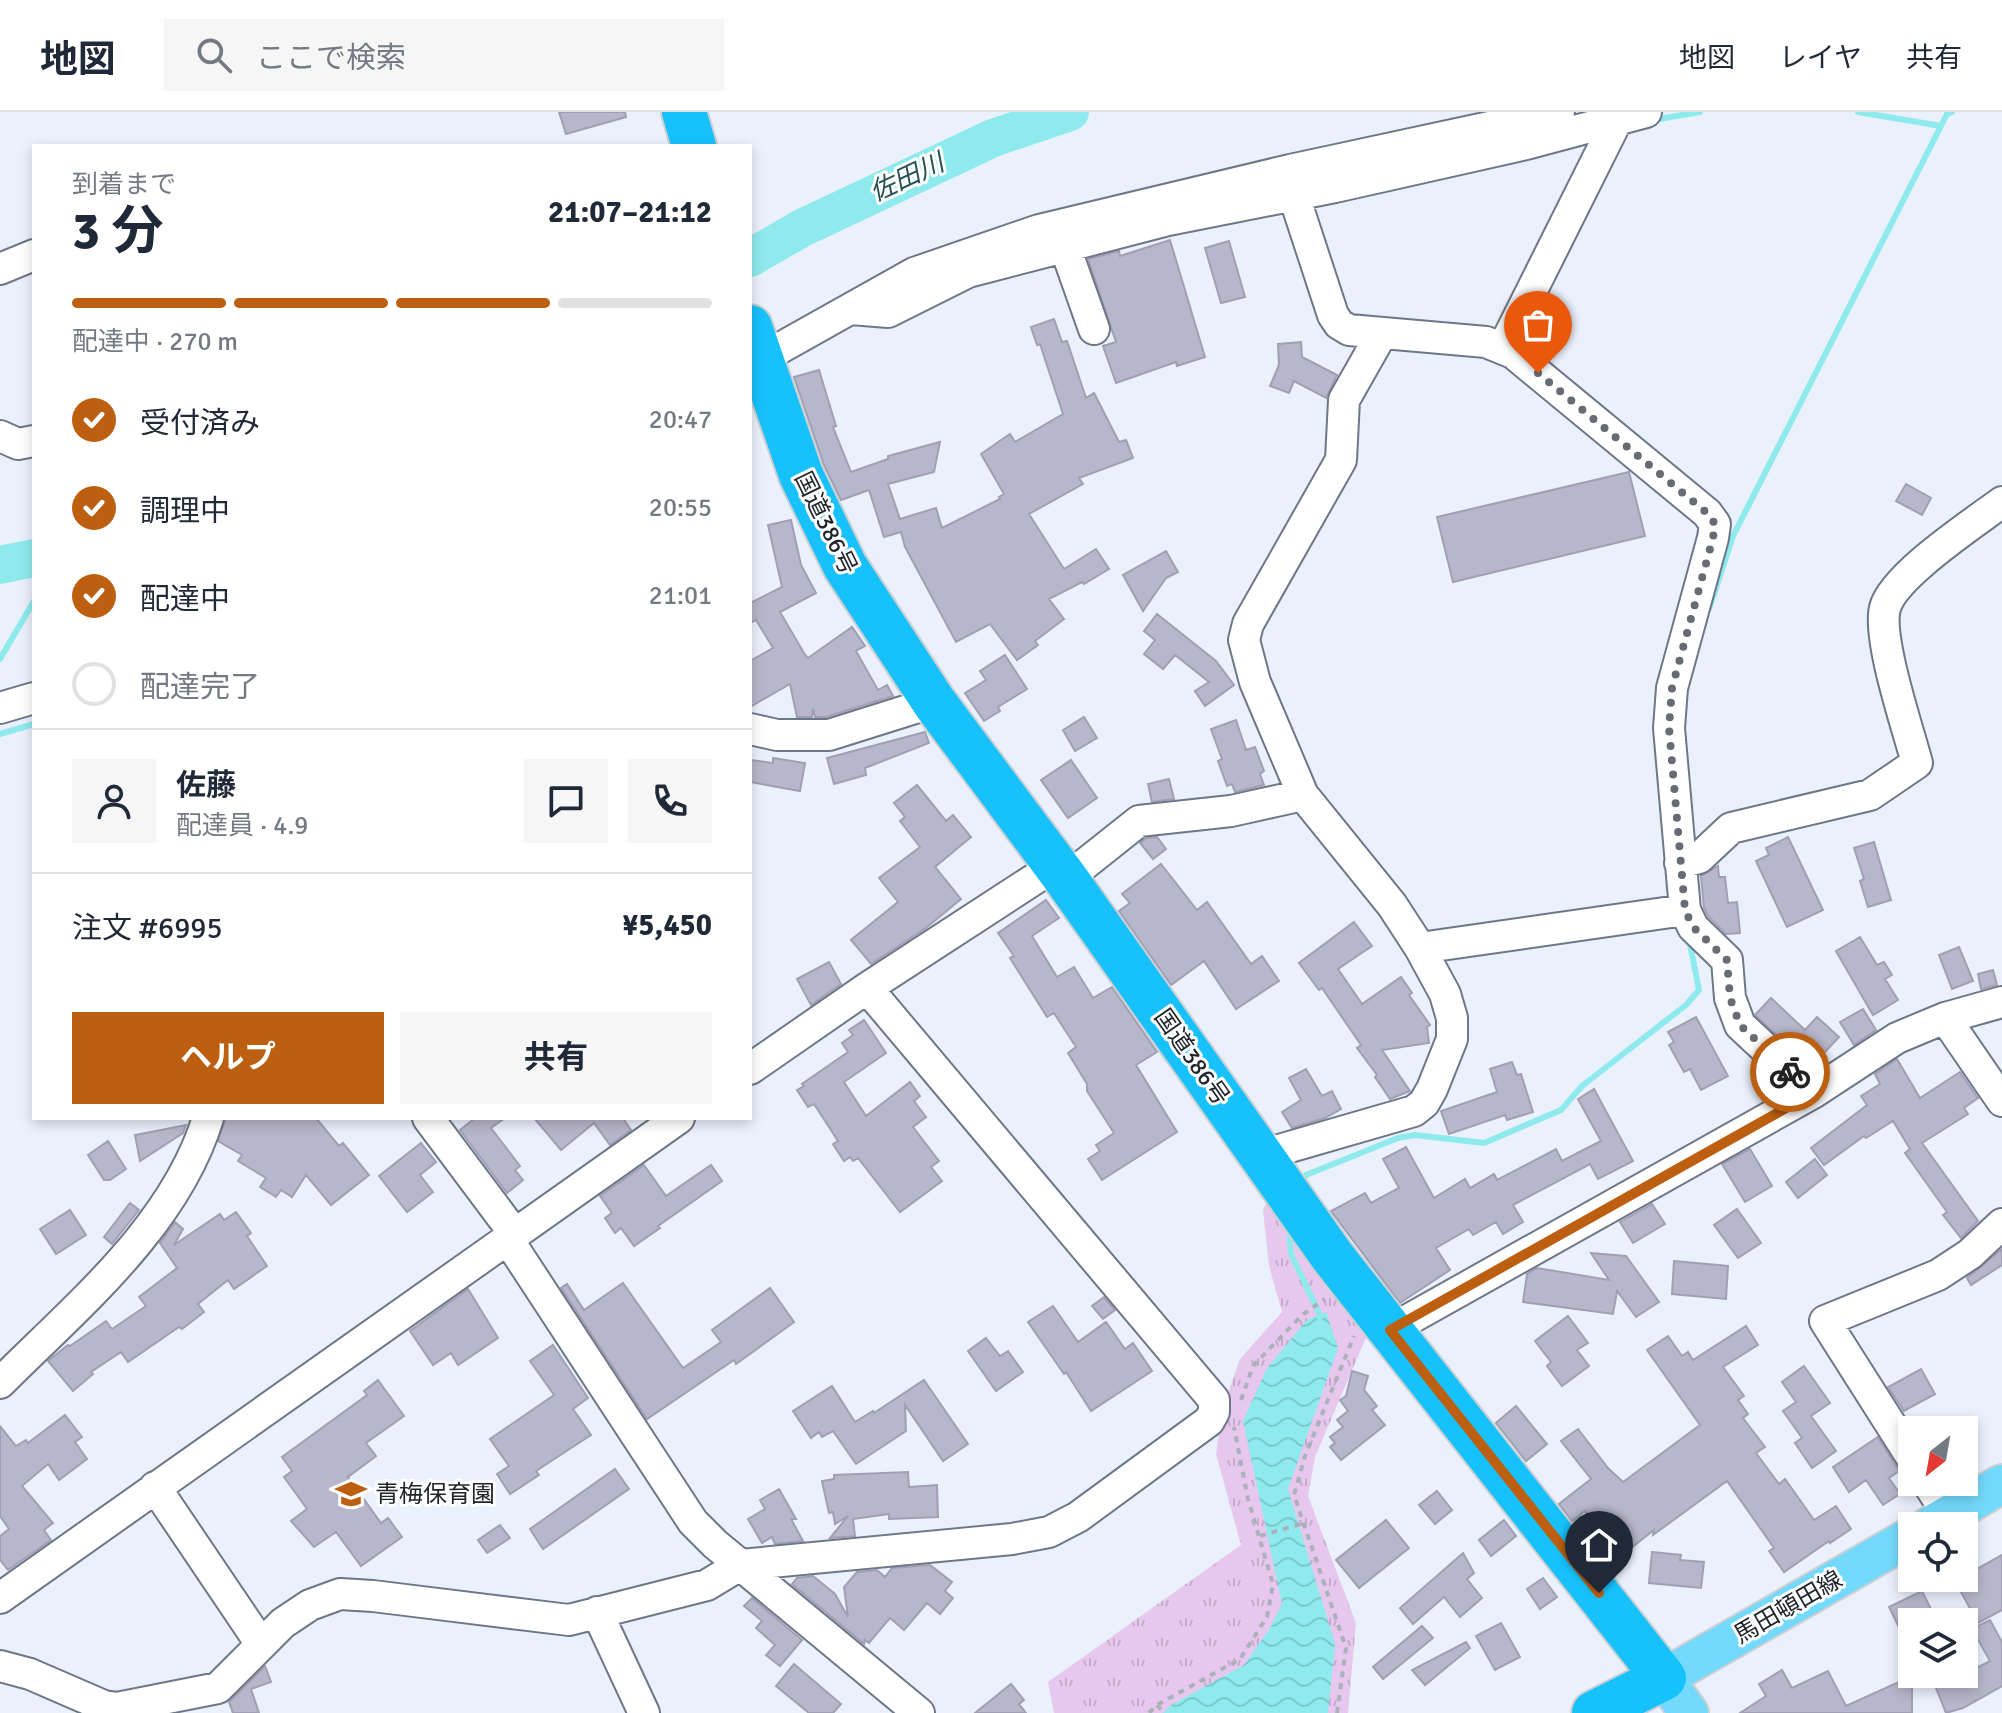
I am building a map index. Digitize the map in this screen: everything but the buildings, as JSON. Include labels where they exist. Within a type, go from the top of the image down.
[{"type":"highway","points":[[684,112],[693,144]]},
{"type":"highway","name":"国道386号","points":[[754,349],[801,475],[845,566],[934,702],[1061,872],[1332,1256],[1369,1329],[1664,1678]]},
{"type":"highway","points":[[1594,1713],[1664,1678]]},
{"type":"main road","points":[[1954,1512],[2002,1484]]},
{"type":"main road","name":"馬田頓田線","points":[[1664,1678],[1898,1544]]},
{"type":"main road","points":[[1664,1678],[1689,1713]]},
{"type":"street","points":[[754,349],[851,309],[914,273],[1039,230],[1290,170],[1559,112]]},
{"type":"street","points":[[851,309],[888,312],[968,272],[1067,255],[1168,220],[1296,202],[1526,144],[1621,124]]},
{"type":"street","points":[[1503,348],[1621,124]]},
{"type":"street","points":[[1296,202],[1333,315],[1339,324],[1349,330],[1486,342],[1513,353],[1707,513],[1715,524],[1672,688],[1669,728],[1685,910],[1693,927],[1727,960],[1730,998],[1740,1025],[1813,1093]]},
{"type":"street","points":[[1067,255],[1094,329]]},
{"type":"street","points":[[0,269],[32,256]]},
{"type":"street","points":[[1265,1160],[1414,1111],[1424,1103],[1432,1089],[1452,1039],[1452,1018],[1445,994],[1420,948],[1392,905],[1303,795],[1255,682],[1244,640],[1248,624],[1341,460],[1344,400],[1382,333]]},
{"type":"street","points":[[1680,863],[1699,858],[1731,828],[1870,795],[1917,763],[1885,639],[1885,607],[1897,586],[1920,564],[2002,502]]},
{"type":"street","points":[[0,708],[32,699]]},
{"type":"street","points":[[752,729],[777,735],[829,735],[934,702]]},
{"type":"street","points":[[752,1068],[867,988],[1061,872],[1139,821],[1231,811],[1303,795]]},
{"type":"street","points":[[1420,948],[1685,910]]},
{"type":"street","points":[[0,1666],[30,1674],[104,1706],[117,1708],[218,1688],[283,1623],[310,1605],[340,1594],[569,1620],[707,1585],[740,1565],[1012,1539],[1049,1532],[1090,1508],[1209,1421],[1214,1412],[1214,1400],[867,988]]},
{"type":"street","points":[[1369,1329],[1813,1093],[1897,1038],[1945,1018],[2002,1002]]},
{"type":"street","points":[[1945,1018],[2002,1101]]},
{"type":"street","points":[[0,1383],[128,1255],[192,1162],[207,1120]]},
{"type":"street","points":[[429,1120],[510,1235],[693,1522],[740,1565],[919,1713]]},
{"type":"street","points":[[0,1598],[676,1120]]},
{"type":"street","points":[[1898,1436],[1825,1321],[1938,1275],[1970,1254],[2002,1224]]},
{"type":"street","points":[[155,1487],[261,1644]]},
{"type":"street","points":[[597,1612],[644,1713]]},
{"type":"path","points":[[1238,1407],[1253,1366],[1292,1325],[1327,1298],[1334,1308]]},
{"type":"path","points":[[1337,1713],[1346,1648],[1294,1495],[1305,1456],[1356,1338],[1369,1329]]},
{"type":"path","points":[[1149,1713],[1157,1705],[1240,1659],[1267,1617],[1273,1584],[1248,1499],[1233,1420]]},
{"type":"path","points":[[1259,1536],[1304,1523]]},
{"type":"path","points":[[1157,1705],[1165,1713]]},
{"type":"green space","points":[[1272,1190],[1373,1321],[1315,1457],[1308,1496],[1356,1623],[1348,1713],[1054,1713],[1048,1682],[1241,1545],[1216,1454],[1223,1407],[1240,1359],[1282,1312],[1269,1266],[1263,1210]]},
{"type":"water","points":[[1326,1312],[1338,1348],[1288,1489],[1335,1644],[1328,1713],[1163,1713],[1171,1705],[1244,1665],[1270,1628],[1282,1604],[1243,1421],[1267,1368],[1307,1320]]},
{"type":"waterway","name":"佐田川","points":[[752,257],[802,228],[993,138],[1070,112]]},
{"type":"waterway","points":[[1653,120],[1700,112]]},
{"type":"waterway","points":[[1858,112],[1941,126]]},
{"type":"waterway","points":[[1709,609],[1733,536],[1947,114],[1952,112]]},
{"type":"waterway","name":"佐田川","points":[[0,565],[32,558]]},
{"type":"waterway","points":[[0,659],[32,604]]},
{"type":"waterway","points":[[0,734],[32,725]]},
{"type":"waterway","points":[[1302,1185],[1306,1175],[1398,1138],[1415,1135],[1484,1143],[1561,1110],[1582,1086],[1686,1005],[1699,990],[1689,939]]},
{"type":"waterway","points":[[1289,1226],[1291,1254],[1320,1320]]},
{"type":"way so far","points":[[1538,373],[1707,513],[1715,524],[1672,688],[1669,728],[1685,910],[1693,927],[1727,960],[1730,998],[1740,1025],[1790,1072]]},
{"type":"place","name":"青梅保育園","points":[[351,1494]]},
{"type":"route","points":[[1599,1593],[1390,1330],[1813,1093],[1790,1072]]}]
